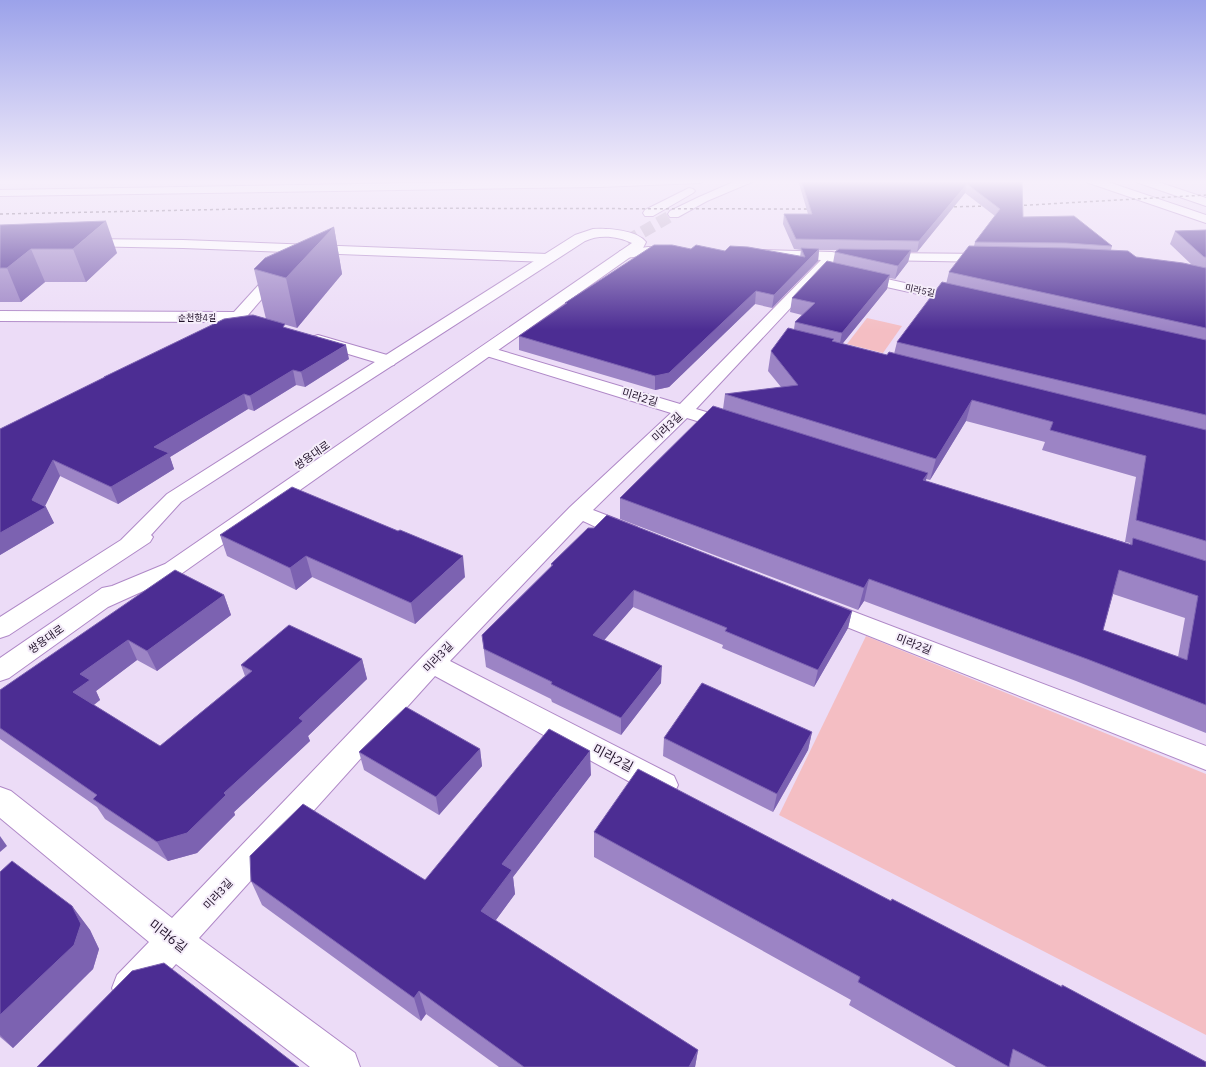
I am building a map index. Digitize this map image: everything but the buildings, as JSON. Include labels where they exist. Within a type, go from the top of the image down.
[{"type":"street","points":[[98,602],[173,569],[486,351],[624,242],[686,249],[648,251],[624,242],[607,233],[586,234],[174,498],[130,544]]},
{"type":"street","name":"쌍용대로","points":[[0,629],[130,544],[624,242]]},
{"type":"street","name":"쌍용대로","points":[[0,671],[469,346],[624,242]]},
{"type":"street","points":[[69,244],[183,244],[548,258]]},
{"type":"street","points":[[210,330],[238,317],[300,248]]},
{"type":"street","name":"미라5길","points":[[748,253],[836,265],[977,303]]},
{"type":"street","points":[[864,257],[1007,258]]},
{"type":"street","name":"미라3길","points":[[114,1004],[432,663],[578,512],[685,410],[767,336],[836,265]]},
{"type":"street","name":"순천향4길","points":[[0,316],[238,317],[279,329]]},
{"type":"street","points":[[308,337],[388,361]]},
{"type":"street","name":"미라2길","points":[[486,351],[685,410],[745,430]]},
{"type":"street","points":[[578,512],[652,541]]},
{"type":"street","name":"미라2길","points":[[800,599],[1206,758]]},
{"type":"street","name":"미라2길","points":[[432,663],[684,796]]},
{"type":"street","name":"미라6길","points":[[0,800],[174,941],[341,1067]]},
{"type":"shaded area","points":[[867,318],[902,326],[883,353],[847,344]]},
{"type":"shaded area","points":[[866,636],[1206,774],[1206,1035],[779,815]]},
{"type":"tunnel","points":[[627,241],[647,230]]}]
